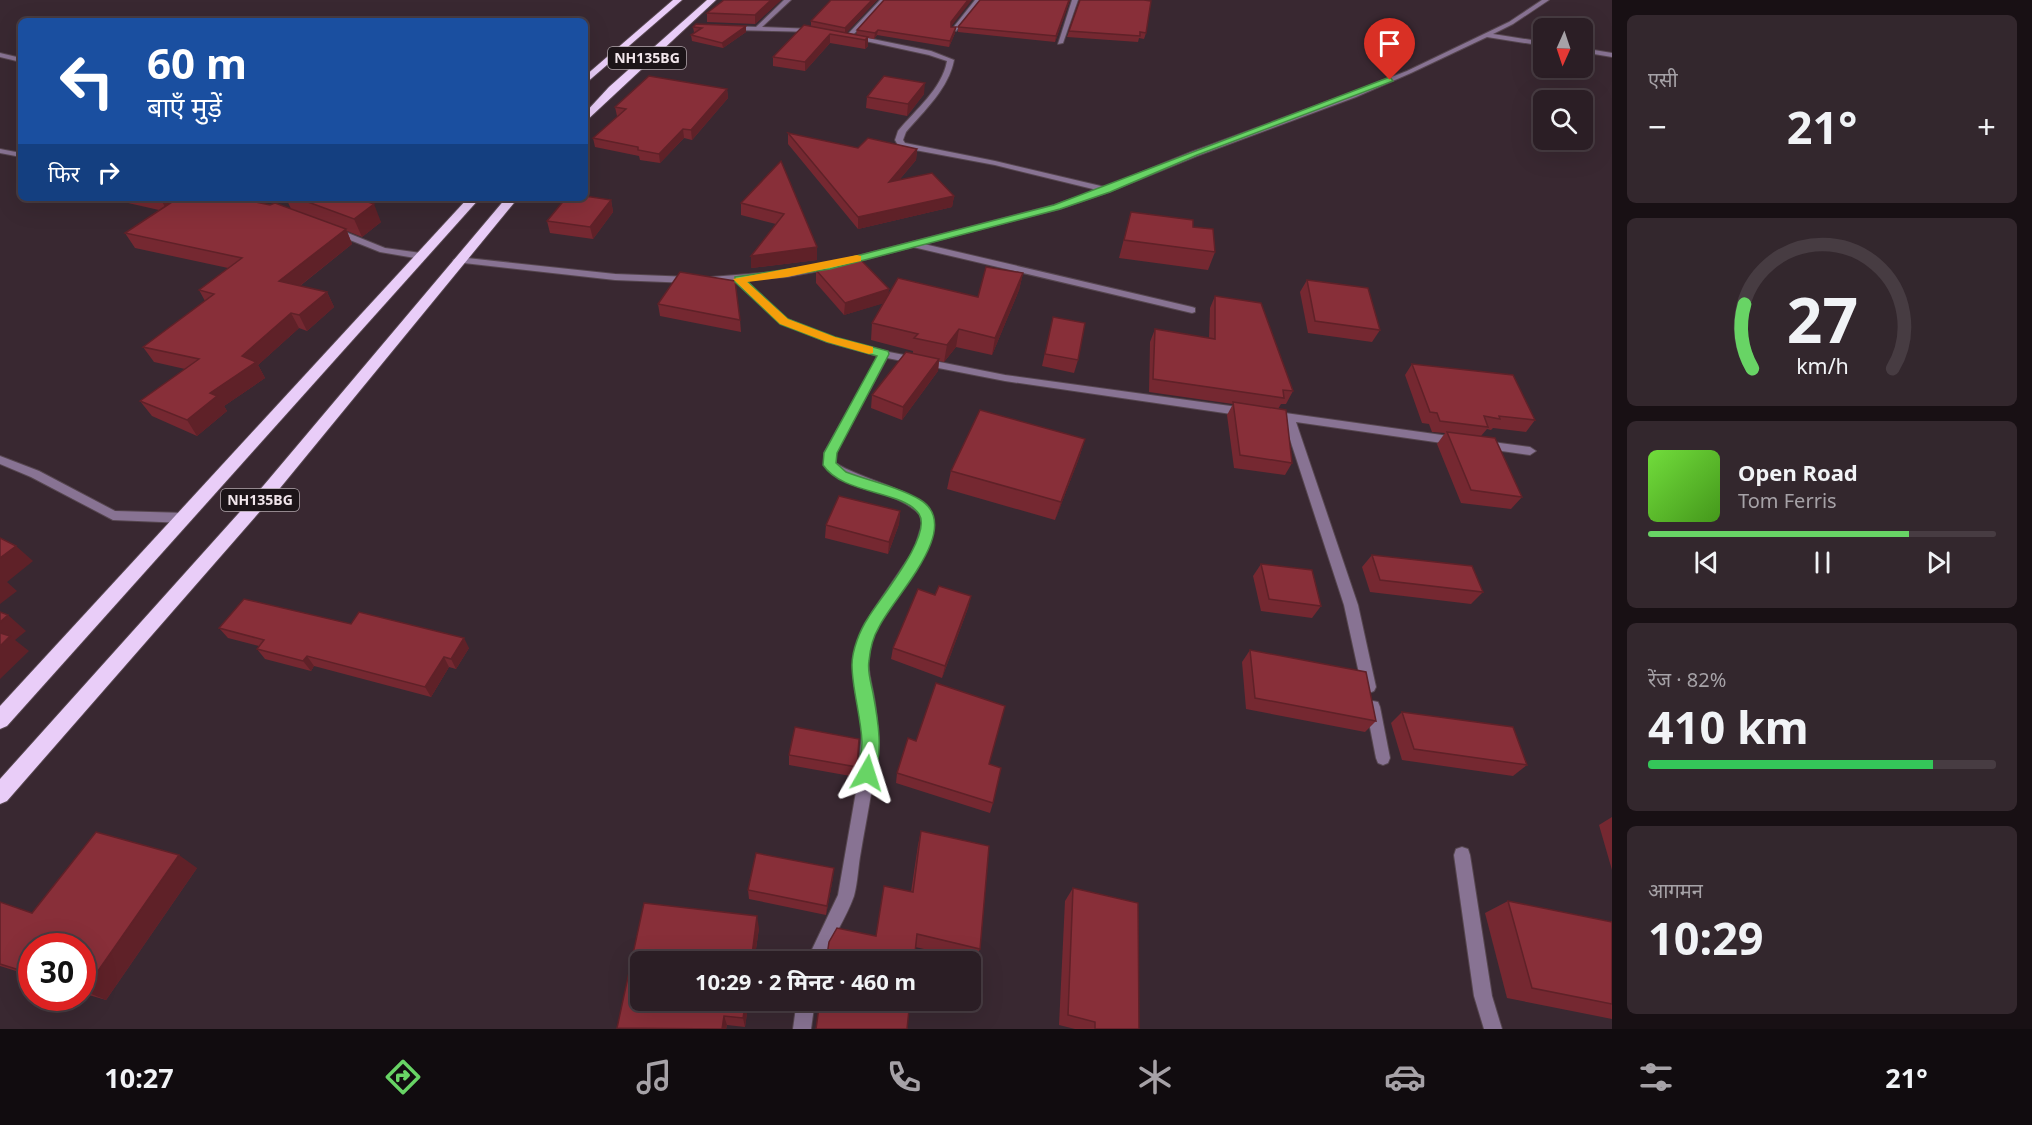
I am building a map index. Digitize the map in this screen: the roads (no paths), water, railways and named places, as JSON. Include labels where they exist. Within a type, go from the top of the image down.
[{"type":"highway","name":"NH135BG","points":[[588,78],[678,0]]},
{"type":"highway","name":"NH135BG","points":[[588,116],[612,89],[712,0]]},
{"type":"highway","name":"NH135BG","points":[[0,720],[186,518],[471,201]]},
{"type":"highway","name":"NH135BG","points":[[0,794],[270,489],[458,260],[509,201]]},
{"type":"street","points":[[759,27],[788,0]]},
{"type":"street","points":[[849,36],[883,0]]},
{"type":"street","points":[[954,30],[978,0]]},
{"type":"street","points":[[1060,43],[1075,0]]},
{"type":"street","points":[[458,260],[615,277],[738,279],[830,266],[1057,207],[1106,190],[1246,133],[1353,95],[1486,35],[1546,0]]},
{"type":"street","points":[[683,25],[695,26]]},
{"type":"street","points":[[719,27],[759,27],[828,33]]},
{"type":"street","points":[[839,34],[931,53],[951,60],[951,67],[942,81],[902,132],[899,140],[902,145],[995,163],[1106,190]]},
{"type":"street","points":[[1486,35],[1533,42]]},
{"type":"street","points":[[1593,52],[1612,55]]},
{"type":"street","points":[[0,55],[18,59]]},
{"type":"street","points":[[0,151],[18,154]]},
{"type":"street","points":[[326,228],[383,249],[421,256]]},
{"type":"street","points":[[911,244],[1192,310]]},
{"type":"street","points":[[738,279],[784,321],[831,340],[884,354],[1005,378],[1530,451]]},
{"type":"street","points":[[819,951],[845,899],[870,752],[870,717],[860,665],[864,645],[872,624],[925,543],[930,526],[925,512],[914,502],[841,476],[830,465],[830,453],[884,354]]},
{"type":"street","points":[[1289,418],[1351,605],[1383,758]]},
{"type":"street","points":[[0,460],[35,474],[113,515],[186,518]]},
{"type":"street","points":[[1462,855],[1483,996],[1493,1029]]},
{"type":"street","points":[[802,1029],[804,1011]]}]
